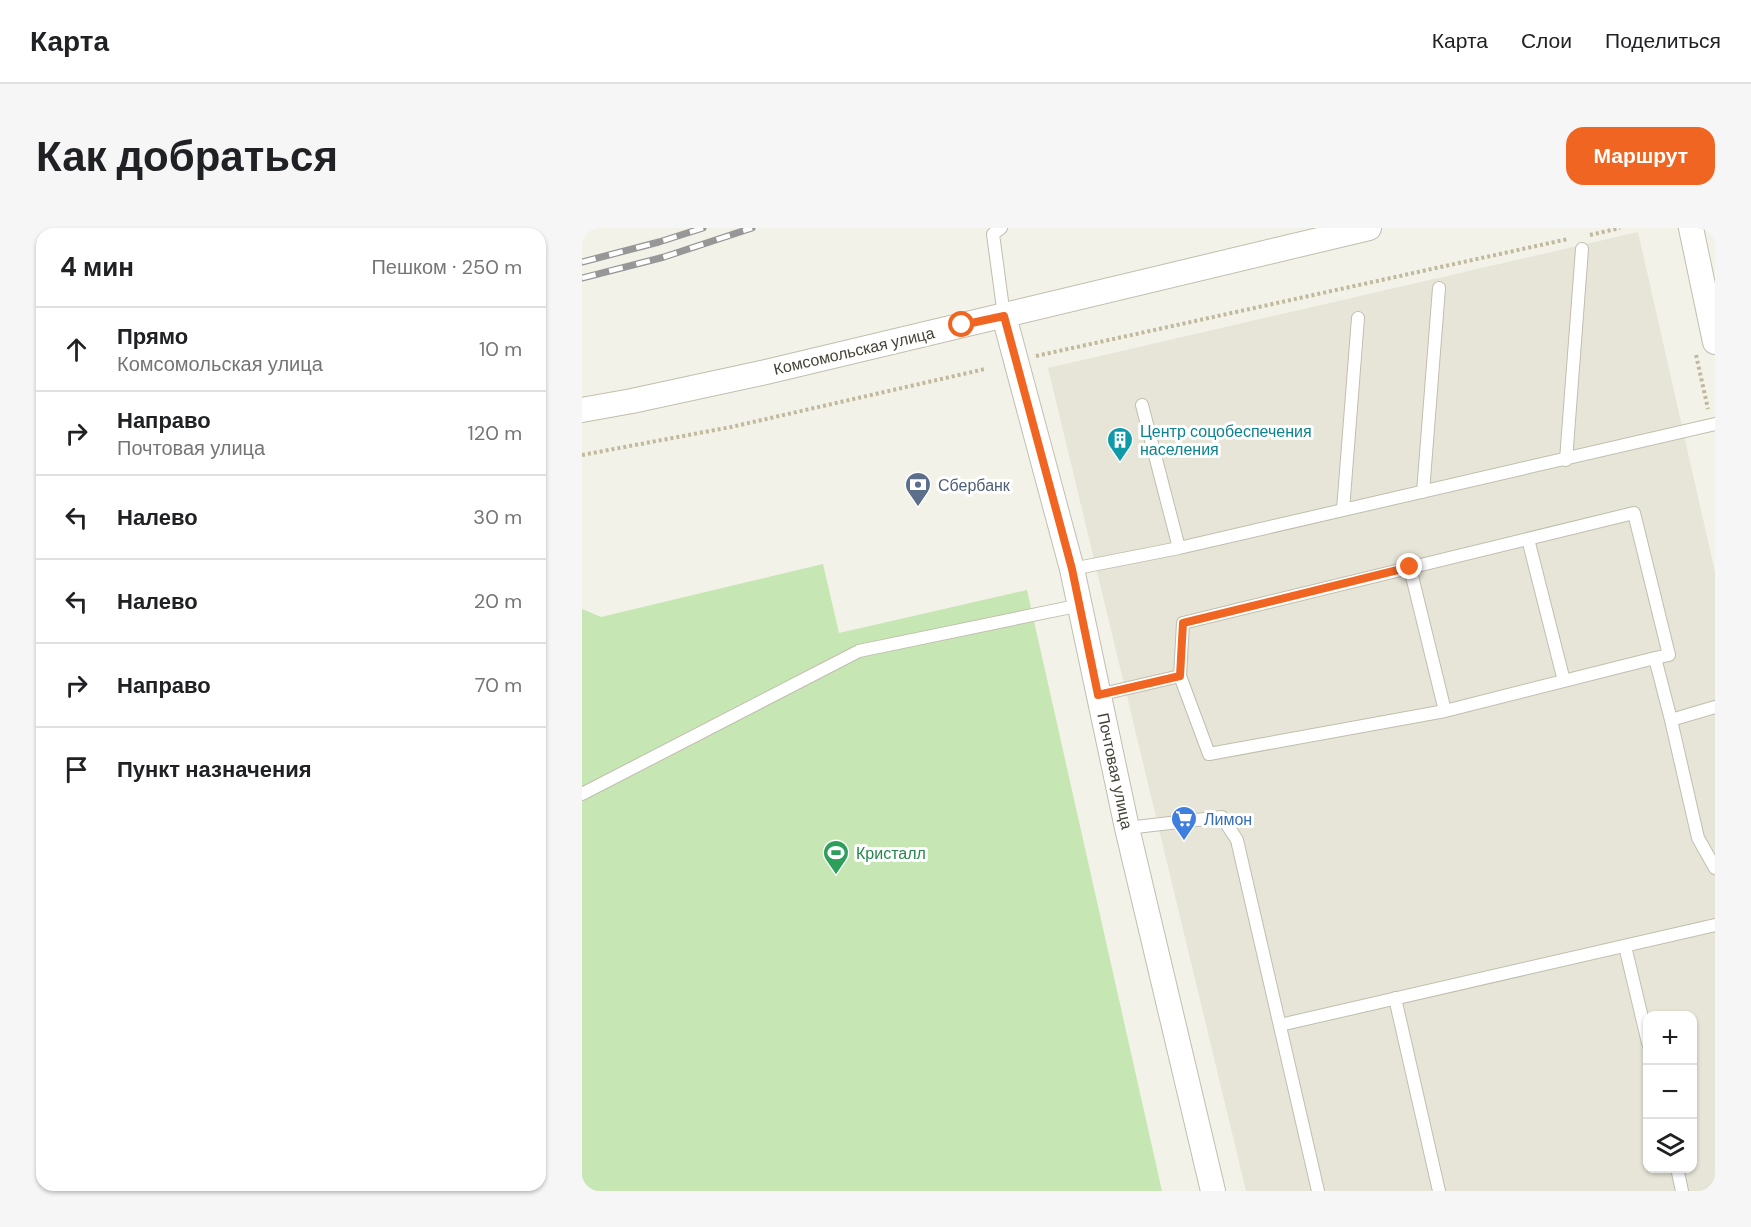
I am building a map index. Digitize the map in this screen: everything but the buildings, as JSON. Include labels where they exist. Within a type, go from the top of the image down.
[{"type":"street","name":"Комсомольская улица","points":[[582,410],[755,374],[1369,228]]},
{"type":"street","points":[[1691,228],[1715,342]]},
{"type":"street","name":"Почтовая улица","points":[[1004,316],[1081,605],[1127,828],[1213,1191]]},
{"type":"lane","points":[[996,230],[1004,316]]},
{"type":"lane","points":[[1566,459],[1582,249]]},
{"type":"lane","points":[[1423,492],[1439,288]]},
{"type":"lane","points":[[1343,510],[1358,318]]},
{"type":"lane","points":[[1142,405],[1179,548]]},
{"type":"lane","points":[[1072,569],[1179,548],[1715,424]]},
{"type":"lane","points":[[1634,513],[1670,655],[1445,711],[1209,754],[1180,676],[1183,623],[1410,567],[1634,513]]},
{"type":"lane","points":[[1528,539],[1564,681]]},
{"type":"lane","points":[[1410,567],[1445,711]]},
{"type":"lane","points":[[582,794],[859,651],[1081,605]]},
{"type":"lane","points":[[1655,658],[1698,838],[1715,868]]},
{"type":"lane","points":[[1098,695],[1180,676]]},
{"type":"lane","points":[[1671,720],[1715,707]]},
{"type":"lane","points":[[1127,828],[1221,817],[1237,840],[1318,1191]]},
{"type":"lane","points":[[1280,1025],[1715,925]]},
{"type":"lane","points":[[1625,946],[1643,1025]]},
{"type":"lane","points":[[1395,998],[1439,1191]]},
{"type":"lane","points":[[1678,1173],[1682,1191]]},
{"type":"path","points":[[1585,236],[1620,228]]},
{"type":"path","points":[[1027,358],[1574,238]]},
{"type":"path","points":[[582,455],[731,427],[985,369]]},
{"type":"shaded area","points":[[1638,232],[1715,572],[1715,1191],[1246,1191],[1048,368]]},
{"type":"green space","name":"Кристалл","points":[[823,564],[839,633],[1027,590],[1162,1191],[582,1191],[582,609],[601,617]]},
{"type":"railway","points":[[582,262],[703,228]]},
{"type":"railway","points":[[582,278],[664,257],[752,228]]},
{"type":"place","name":"Центр соцобеспечения населения","points":[[1120,463]]},
{"type":"place","name":"Сбербанк","points":[[918,508]]},
{"type":"place","name":"Лимон","points":[[1184,842]]},
{"type":"place","name":"Кристалл","points":[[836,876]]},
{"type":"route","points":[[962,325],[1004,316],[1081,605],[1098,695],[1180,676],[1183,623],[1410,567]]}]
